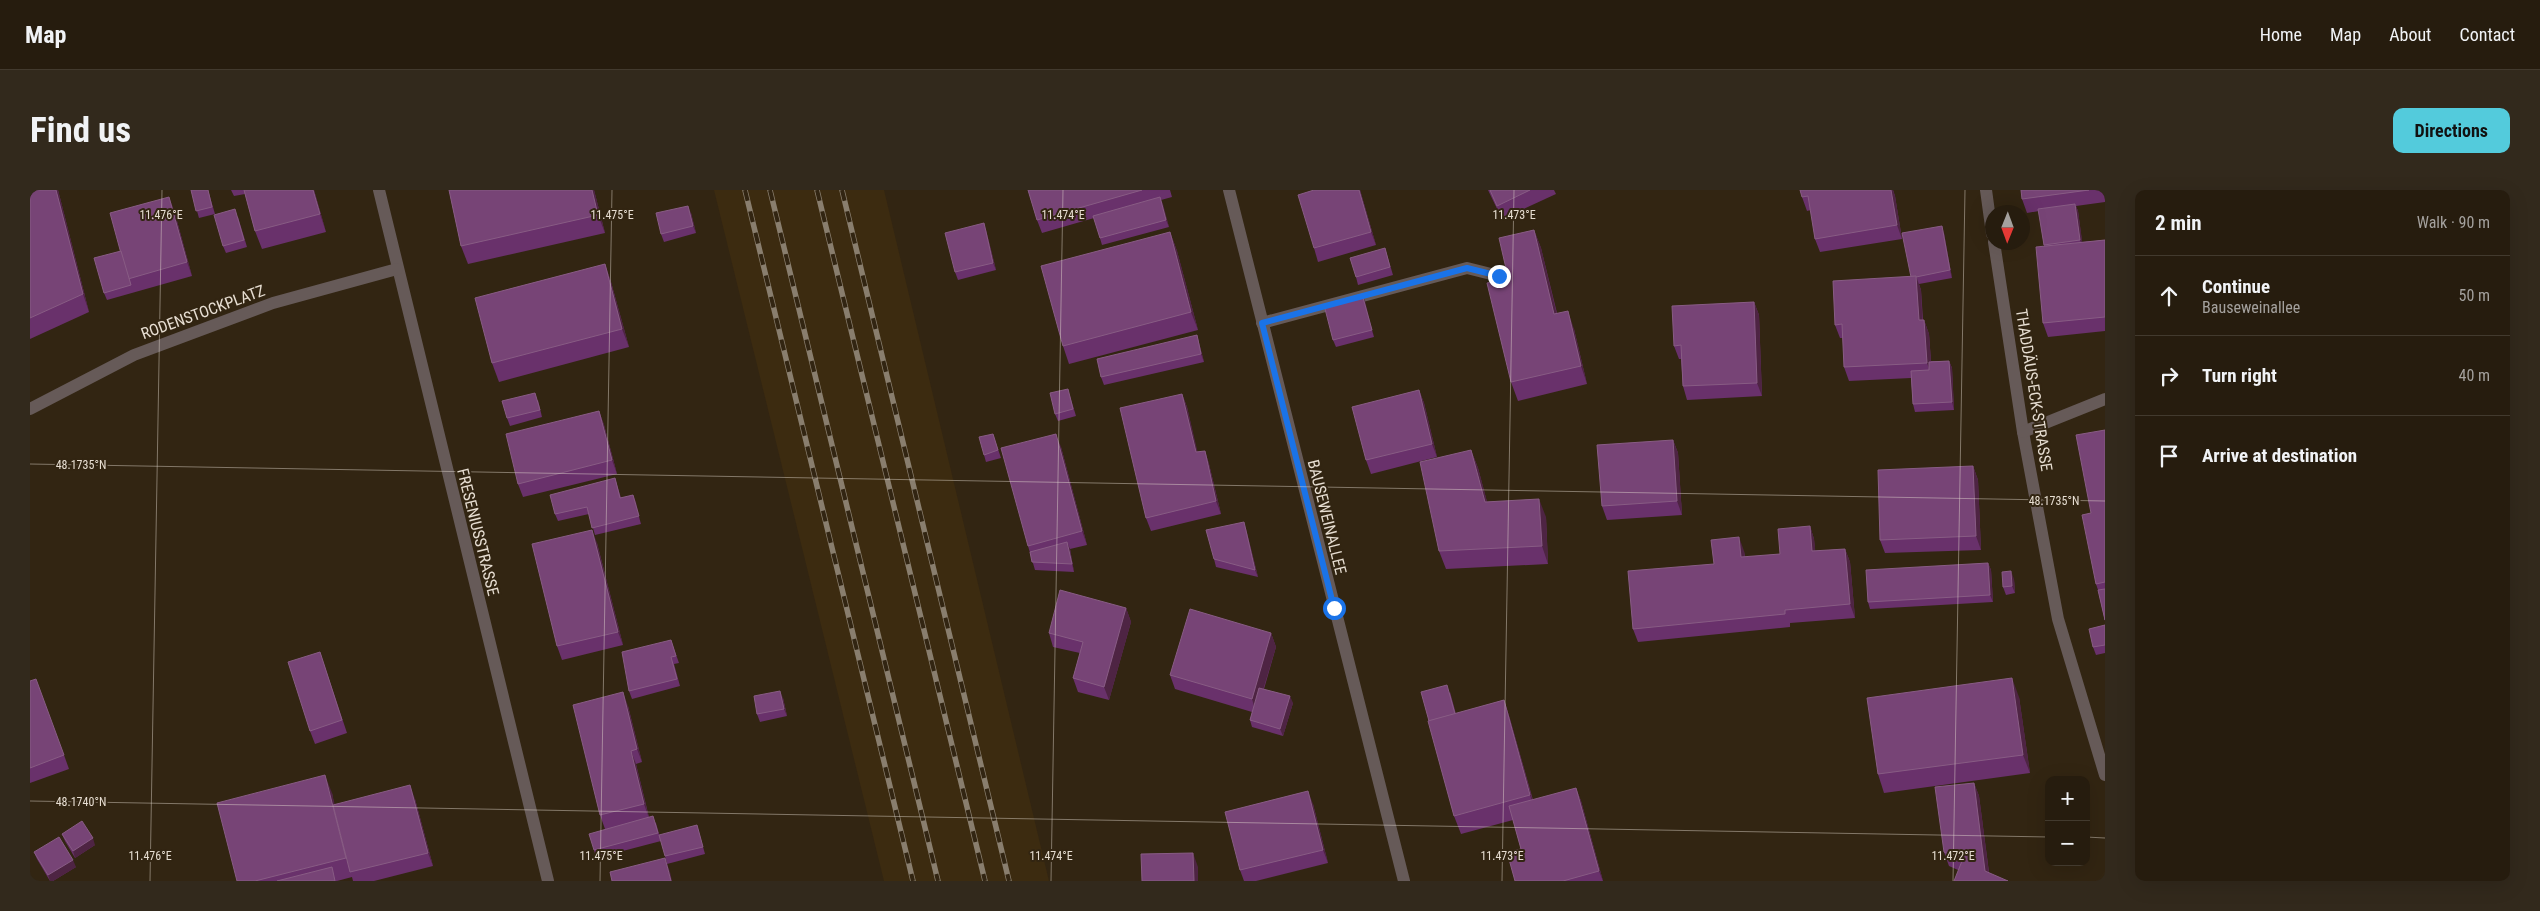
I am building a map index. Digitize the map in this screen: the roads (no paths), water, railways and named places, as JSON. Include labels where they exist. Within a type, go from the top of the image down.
[{"type":"street","name":"FRESENIUSSTRASSE","points":[[379,190],[548,881]]},
{"type":"street","name":"BAUSEWEINALLEE","points":[[1229,190],[1404,881]]},
{"type":"street","points":[[1986,190],[1988,205]]},
{"type":"street","name":"THADDÄUS-ECK-STRASSE","points":[[1995,250],[2023,432],[2058,619],[2105,775]]},
{"type":"street","points":[[1262,323],[1467,268],[1499,276]]},
{"type":"street","name":"RODENSTOCKPLATZ","points":[[30,409],[134,355],[273,303],[397,269]]},
{"type":"street","points":[[2023,432],[2105,399]]},
{"type":"railway","points":[[745,190],[913,881]]},
{"type":"railway","points":[[770,190],[938,881]]},
{"type":"railway","points":[[817,190],[985,881]]},
{"type":"railway","points":[[842,190],[1009,881]]}]
